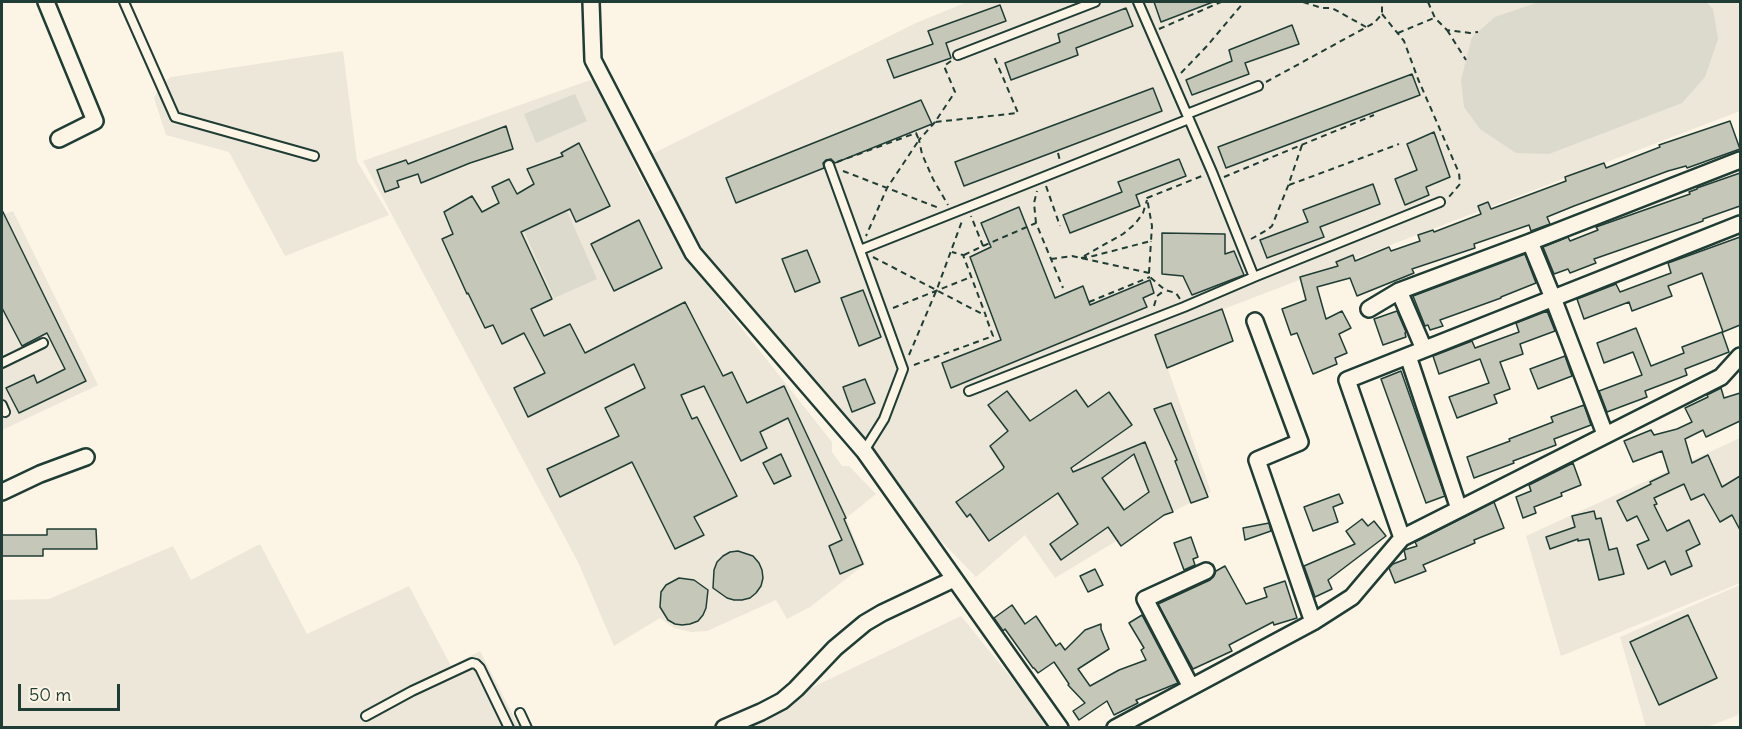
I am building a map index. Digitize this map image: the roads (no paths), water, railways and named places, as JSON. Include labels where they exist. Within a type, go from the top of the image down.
[{"type":"street","points":[[46,2],[95,122],[60,139]]},
{"type":"street","points":[[591,2],[593,60],[693,254],[864,451],[1060,728]]},
{"type":"street","points":[[1369,309],[1399,291],[1740,160]]},
{"type":"street","points":[[1402,537],[1347,380],[1740,224]]},
{"type":"street","points":[[1530,242],[1605,434]]},
{"type":"street","points":[[1399,291],[1424,349]]},
{"type":"street","points":[[1255,321],[1300,442],[1257,460],[1313,622]]},
{"type":"street","points":[[1408,356],[1459,509]]},
{"type":"street","points":[[1115,728],[1313,622],[1352,597],[1402,537],[1721,377],[1740,356]]},
{"type":"street","points":[[2,492],[40,474],[86,457]]},
{"type":"street","points":[[1191,687],[1145,599],[1206,571]]},
{"type":"street","points":[[724,728],[782,701],[835,648],[865,623],[954,579]]},
{"type":"lane","points":[[124,2],[175,117],[314,156]]},
{"type":"lane","points":[[958,55],[1095,2]]},
{"type":"lane","points":[[1138,2],[1216,181],[1254,277]]},
{"type":"lane","points":[[860,250],[1043,177],[1258,86]]},
{"type":"lane","points":[[829,165],[903,369],[884,419],[864,451]]},
{"type":"lane","points":[[969,391],[1157,318],[1440,202]]},
{"type":"lane","points":[[2,360],[43,343]]},
{"type":"lane","points":[[366,716],[472,663],[480,668],[509,728]]},
{"type":"lane","points":[[520,713],[527,728]]}]
